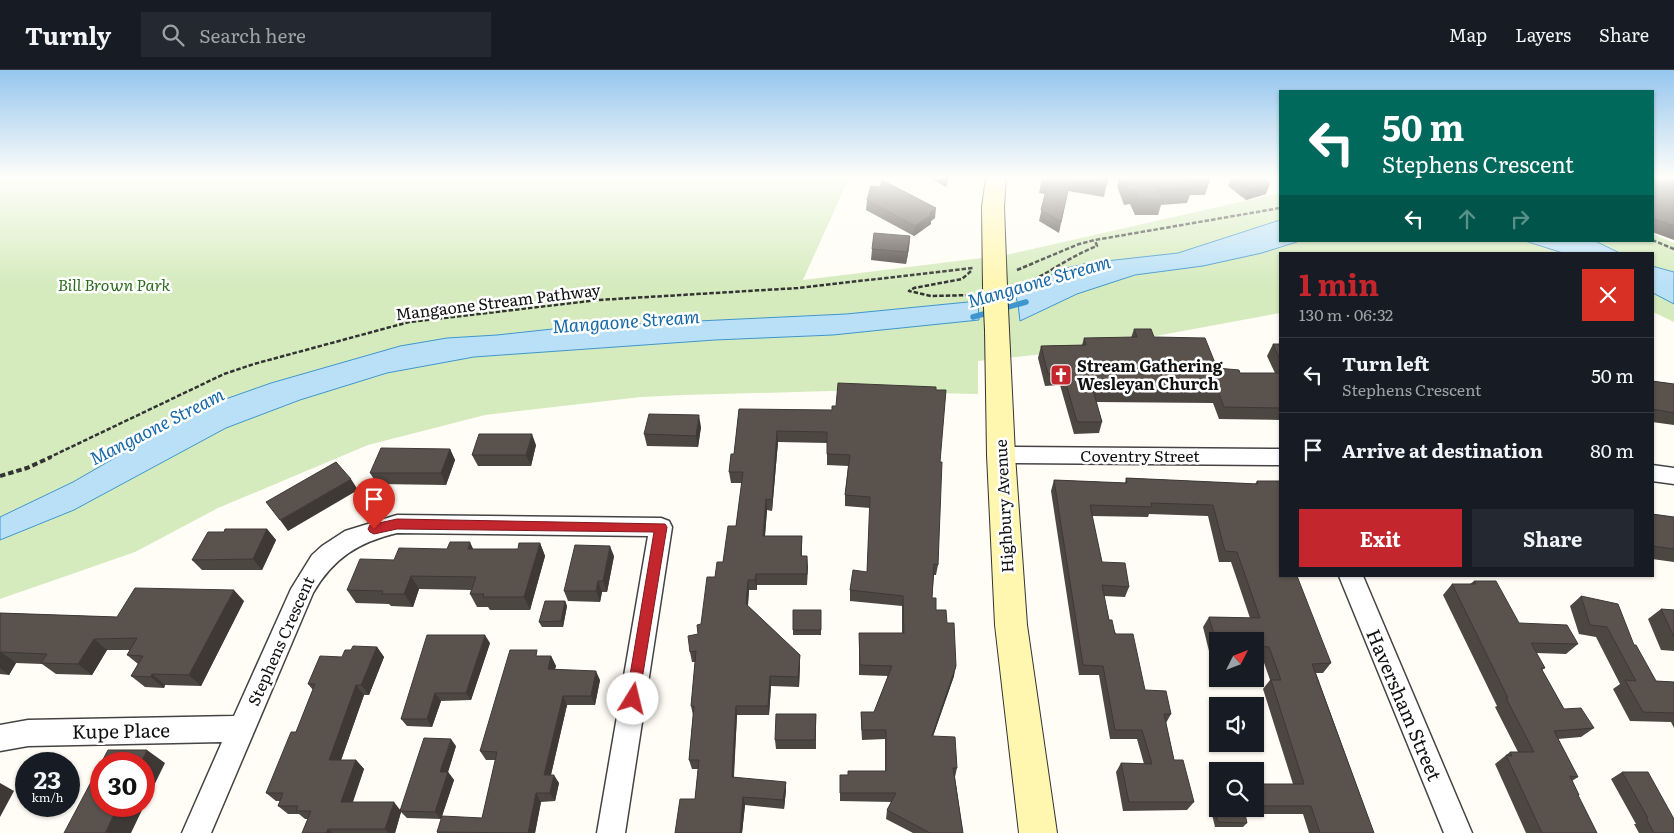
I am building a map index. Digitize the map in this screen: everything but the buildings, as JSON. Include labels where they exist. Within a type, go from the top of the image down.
[{"type":"street","name":"Highbury Avenue","points":[[993,214],[1001,455],[1011,624],[1038,833]]},
{"type":"street","name":"Coventry Street","points":[[1001,455],[1279,457]]},
{"type":"street","points":[[1654,473],[1674,476]]},
{"type":"street","name":"Stephens Crescent","points":[[196,833],[310,575],[321,559],[336,547],[356,535],[397,524],[660,527],[611,833]]},
{"type":"street","name":"Haversham Street","points":[[1350,577],[1458,833]]},
{"type":"street","name":"Kupe Place","points":[[0,738],[28,733],[243,729]]},
{"type":"path","name":"Mangaone Stream Pathway","points":[[0,476],[28,468],[224,374],[254,364],[409,322],[598,300],[798,288],[972,268],[995,277],[1017,270],[1079,244],[1248,214]]},
{"type":"path","points":[[1654,241],[1674,249]]},
{"type":"green space","name":"Bill Brown Park","points":[[0,214],[833,214],[803,280],[1006,255],[1189,214],[1279,214],[1279,242],[1654,242],[1654,234],[1674,243],[1674,322],[1654,312],[1654,252],[1279,252],[1279,313],[1080,350],[978,361],[978,394],[831,391],[684,395],[641,397],[485,415],[368,445],[218,508],[135,552],[0,599]]},
{"type":"water","points":[[1279,220],[1279,242],[1297,242],[1262,253],[1203,266],[1135,275],[1077,294],[1020,321],[1015,295],[1045,280],[1058,270],[1088,263],[1178,253]]},
{"type":"water","points":[[1528,242],[1597,242],[1618,252],[1560,252]]},
{"type":"water","points":[[1654,267],[1674,272],[1674,304],[1654,294]]},
{"type":"water","points":[[978,301],[979,320],[833,335],[715,340],[474,357],[387,373],[300,400],[226,428],[74,510],[0,540],[0,517],[73,482],[175,423],[217,402],[271,383],[400,346],[447,338],[571,327],[846,314]]},
{"type":"waterway","name":"Mangaone Stream","points":[[973,317],[1026,302]]},
{"type":"place","name":"Stream Gathering Wesleyan Church","points":[[1061,375]]},
{"type":"route","points":[[374,529],[397,524],[660,527],[633,699]]}]
